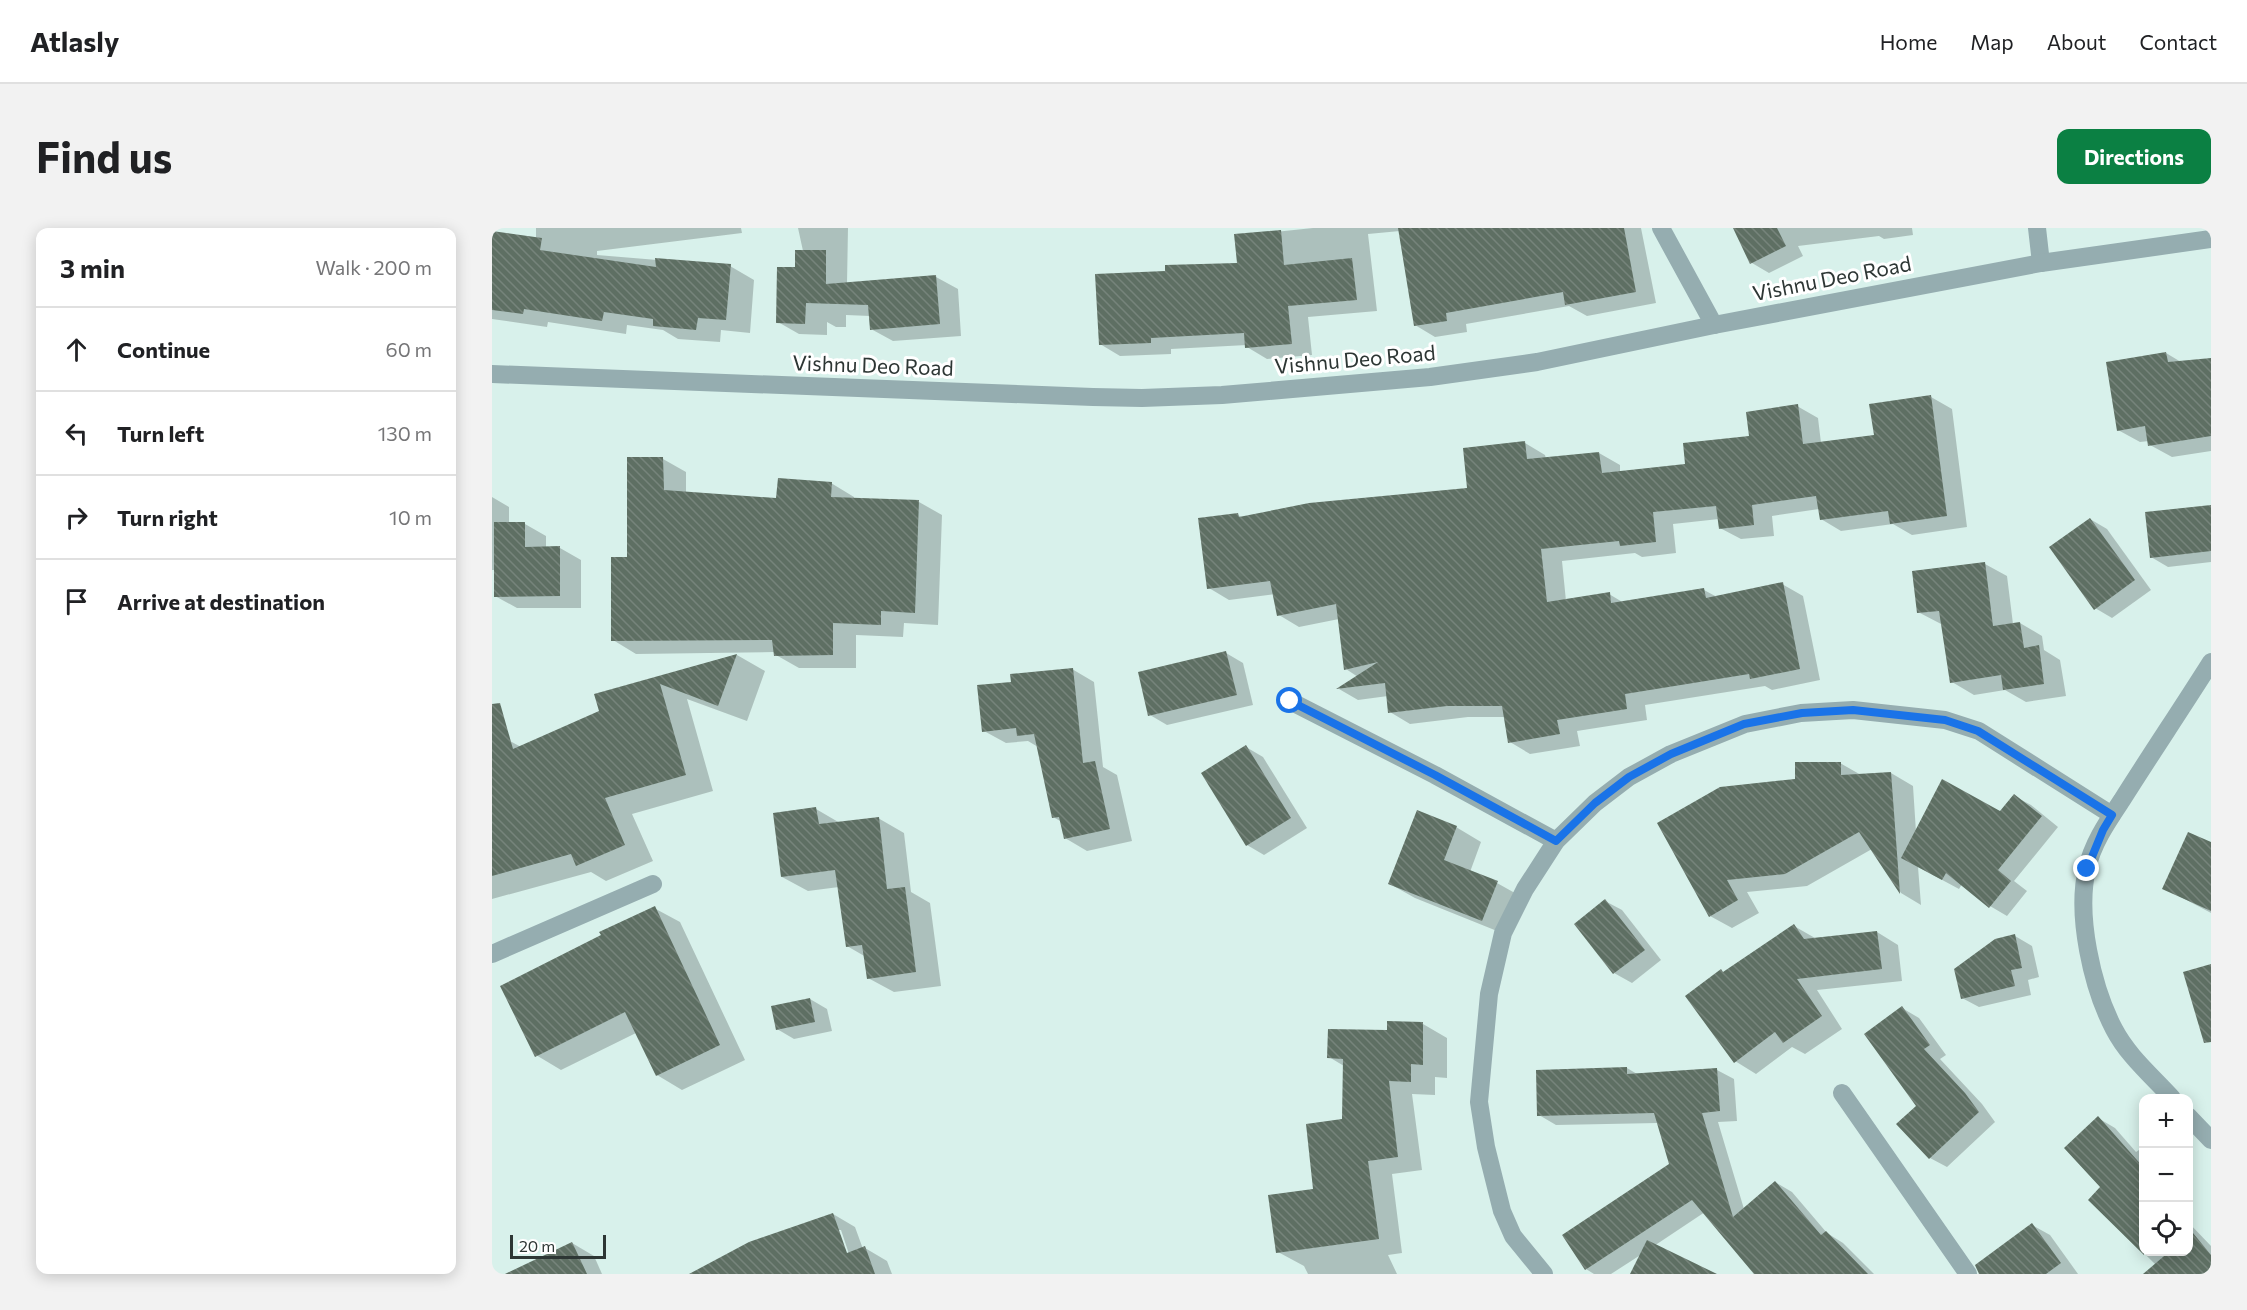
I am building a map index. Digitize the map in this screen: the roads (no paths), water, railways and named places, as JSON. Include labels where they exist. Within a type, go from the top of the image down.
[{"type":"street","points":[[1660,228],[1714,325]]},
{"type":"street","points":[[2037,228],[2041,263]]},
{"type":"street","name":"Vishnu Deo Road","points":[[492,374],[1103,397],[1222,395],[1430,377],[1537,362],[1714,325],[2041,263],[2211,238]]},
{"type":"street","points":[[2168,1094],[2134,1058],[2114,1030],[2098,993],[2088,954],[2084,913],[2087,869],[2103,830],[2211,662]]},
{"type":"street","points":[[1290,701],[1435,775],[1556,841]]},
{"type":"street","points":[[1544,1274],[1513,1236],[1502,1210],[1486,1147],[1479,1102],[1489,994],[1503,933],[1525,889],[1556,841],[1595,803],[1629,777],[1671,754],[1744,724],[1802,713],[1842,711],[1945,720],[1978,731],[2112,815]]},
{"type":"street","points":[[492,954],[653,884]]},
{"type":"street","points":[[1842,1092],[1968,1274]]},
{"type":"street","points":[[2193,1121],[2211,1140]]}]
